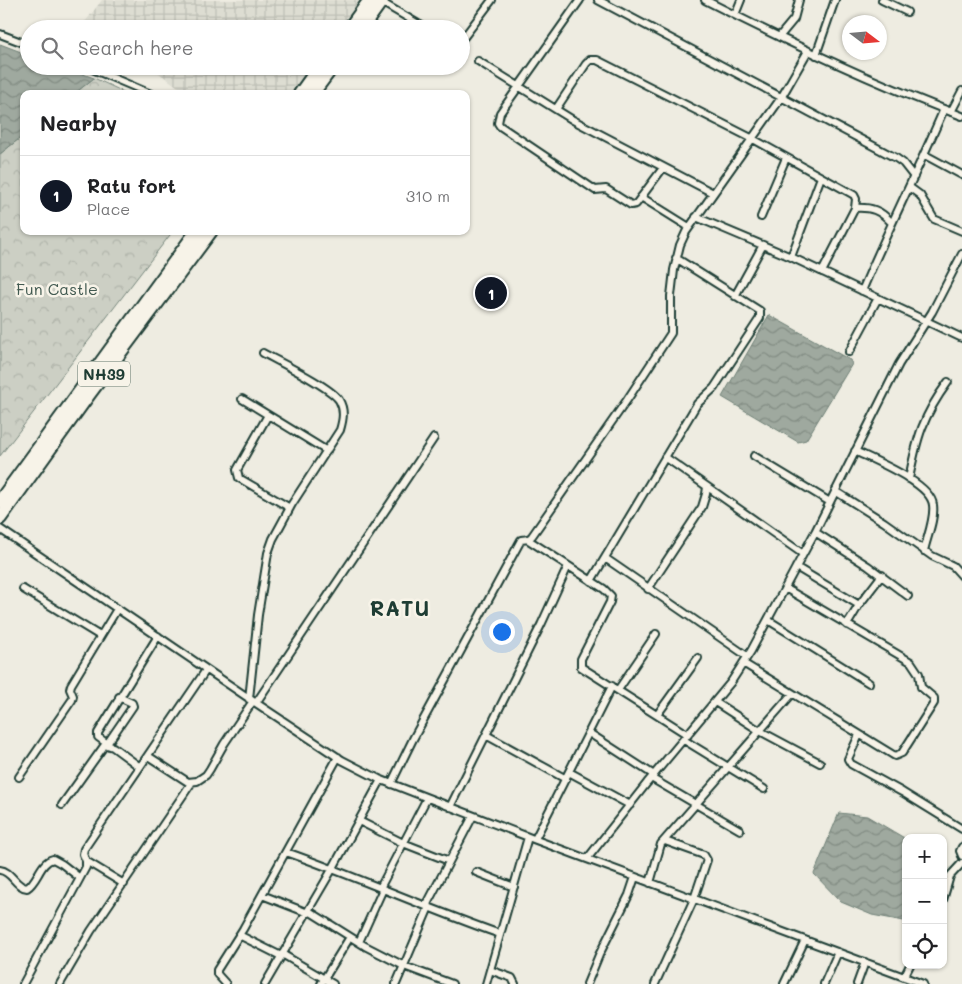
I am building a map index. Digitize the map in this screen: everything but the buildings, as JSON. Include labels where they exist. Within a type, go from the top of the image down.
[{"type":"highway","points":[[358,20],[378,1]]},
{"type":"highway","points":[[366,20],[378,1]]},
{"type":"highway","points":[[303,90],[314,75]]},
{"type":"highway","points":[[315,90],[326,75]]},
{"type":"highway","name":"NH39","points":[[0,501],[194,235]]},
{"type":"highway","name":"NH39","points":[[0,518],[207,235]]},
{"type":"street","points":[[470,29],[492,0]]},
{"type":"street","points":[[580,0],[500,113],[498,123],[595,190],[606,189],[631,205],[636,204],[663,168]]},
{"type":"street","points":[[598,0],[896,158],[903,163],[914,177]]},
{"type":"street","points":[[705,0],[816,55],[901,93],[962,116]]},
{"type":"street","points":[[735,15],[741,0]]},
{"type":"street","points":[[779,37],[794,19],[799,0]]},
{"type":"street","points":[[816,55],[836,0]]},
{"type":"street","points":[[882,0],[907,12]]},
{"type":"street","points":[[378,1],[411,20]]},
{"type":"street","points":[[0,34],[20,42]]},
{"type":"street","points":[[392,784],[413,739],[518,544],[523,539],[532,536],[548,514],[671,333],[671,296],[676,258],[680,245],[689,227],[782,96],[808,51]]},
{"type":"street","points":[[556,109],[586,64],[593,59],[604,62],[753,138],[854,195],[856,200],[855,208],[822,272]]},
{"type":"street","points":[[478,61],[556,109],[663,168],[713,193]]},
{"type":"street","points":[[106,75],[142,90]]},
{"type":"street","points":[[862,290],[924,155],[947,111],[962,91]]},
{"type":"street","points":[[924,155],[962,175]]},
{"type":"street","points":[[761,217],[786,158]]},
{"type":"street","points":[[791,257],[821,177]]},
{"type":"street","points":[[909,187],[920,195],[934,219],[962,231]]},
{"type":"street","points":[[641,197],[689,227]]},
{"type":"street","points":[[855,208],[877,210],[892,222]]},
{"type":"street","points":[[696,217],[791,257],[962,338]]},
{"type":"street","points":[[735,296],[764,246]]},
{"type":"street","points":[[587,859],[731,682],[743,663],[786,588],[899,364],[926,322],[962,254]]},
{"type":"street","points":[[591,581],[697,404],[711,393],[760,318],[760,311],[676,258]]},
{"type":"street","points":[[849,352],[878,298]]},
{"type":"street","points":[[252,701],[258,615],[268,553],[273,539],[290,508],[340,430],[343,420],[343,411],[338,400],[319,384],[263,353]]},
{"type":"street","points":[[909,479],[920,431],[926,416],[948,382]]},
{"type":"street","points":[[242,399],[327,451]]},
{"type":"street","points":[[268,415],[238,470],[237,476],[290,508]]},
{"type":"street","points":[[148,756],[188,782],[197,782],[206,775],[252,701],[434,438]]},
{"type":"street","points":[[855,451],[909,479],[927,493],[933,505],[924,550]]},
{"type":"street","points":[[754,456],[830,502]]},
{"type":"street","points":[[665,457],[803,554]]},
{"type":"street","points":[[648,589],[702,507],[706,486]]},
{"type":"street","points":[[835,491],[942,562],[953,566],[962,576]]},
{"type":"street","points":[[0,529],[338,758],[381,780],[650,883],[923,984]]},
{"type":"street","points":[[815,532],[882,575],[908,596]]},
{"type":"street","points":[[527,539],[610,594],[611,599],[585,649],[580,665],[657,715],[728,767],[764,789]]},
{"type":"street","points":[[605,558],[747,656]]},
{"type":"street","points":[[450,807],[541,625],[568,566]]},
{"type":"street","points":[[796,567],[859,605]]},
{"type":"street","points":[[847,625],[859,605],[882,575]]},
{"type":"street","points":[[743,663],[892,755],[900,755],[934,703],[935,699],[921,687],[920,674],[911,662],[786,588]]},
{"type":"street","points":[[23,589],[100,636]]},
{"type":"street","points":[[19,778],[72,700],[71,685],[117,609]]},
{"type":"street","points":[[768,620],[869,683]]},
{"type":"street","points":[[486,984],[514,887],[531,838],[615,688],[656,634]]},
{"type":"street","points":[[140,767],[98,737],[98,733],[158,636]]},
{"type":"street","points":[[657,715],[698,658]]},
{"type":"street","points":[[124,884],[86,861],[82,854],[206,670]]},
{"type":"street","points":[[650,883],[658,851],[665,841],[792,694]]},
{"type":"street","points":[[62,805],[102,748],[108,744],[133,706],[132,703],[120,697]]},
{"type":"street","points":[[715,702],[760,731],[820,763]]},
{"type":"street","points":[[589,733],[653,776],[740,830]]},
{"type":"street","points":[[859,734],[849,755],[849,762],[962,829]]},
{"type":"street","points":[[486,735],[630,805]]},
{"type":"street","points":[[226,984],[216,972],[262,895],[338,758]]},
{"type":"street","points":[[265,984],[308,912],[381,780]]},
{"type":"street","points":[[60,984],[92,931],[192,782]]},
{"type":"street","points":[[359,942],[403,843],[427,798]]},
{"type":"street","points":[[396,984],[427,907],[473,816]]},
{"type":"street","points":[[359,821],[403,843],[449,861]]},
{"type":"street","points":[[655,984],[694,899],[706,864],[706,858],[665,841]]},
{"type":"street","points":[[962,847],[960,851],[962,856]]},
{"type":"street","points":[[286,852],[333,868],[427,907],[500,934]]},
{"type":"street","points":[[0,870],[5,870],[22,887],[27,888],[32,885],[47,861],[53,859],[80,878]]},
{"type":"street","points":[[23,984],[86,867],[86,861]]},
{"type":"street","points":[[947,886],[950,876],[962,863]]},
{"type":"street","points":[[476,872],[514,887]]},
{"type":"street","points":[[587,984],[599,955],[629,895],[635,877]]},
{"type":"street","points":[[262,895],[308,912],[404,966],[449,984]]},
{"type":"street","points":[[239,935],[281,955],[322,981],[333,984]]},
{"type":"street","points":[[322,981],[350,937]]},
{"type":"street","points":[[784,984],[805,940]]},
{"type":"street","points":[[824,984],[838,952]]},
{"type":"street","points":[[857,984],[865,962]]},
{"type":"street","points":[[904,977],[908,969]]},
{"type":"street","points":[[490,970],[512,978],[515,984]]},
{"type":"shaded area","points":[[102,0],[361,0],[347,20],[87,20]]},
{"type":"shaded area","points":[[162,75],[306,75],[295,90],[182,90]]},
{"type":"green space","points":[[94,78],[120,90],[79,90]]},
{"type":"green space","name":"Fun Castle","points":[[20,138],[20,235],[170,235],[0,456],[0,154]]},
{"type":"water","points":[[0,44],[20,52],[20,75],[86,75],[94,78],[79,90],[20,90],[20,138],[0,154]]},
{"type":"water","points":[[769,315],[850,360],[852,364],[806,440],[798,442],[722,397]]},
{"type":"water","points":[[839,813],[867,816],[902,837],[902,921],[872,915],[841,902],[814,874]]},
{"type":"place","name":"Ratu fort","points":[[491,293]]},
{"type":"district","name":"RATU","points":[[400,607]]}]
